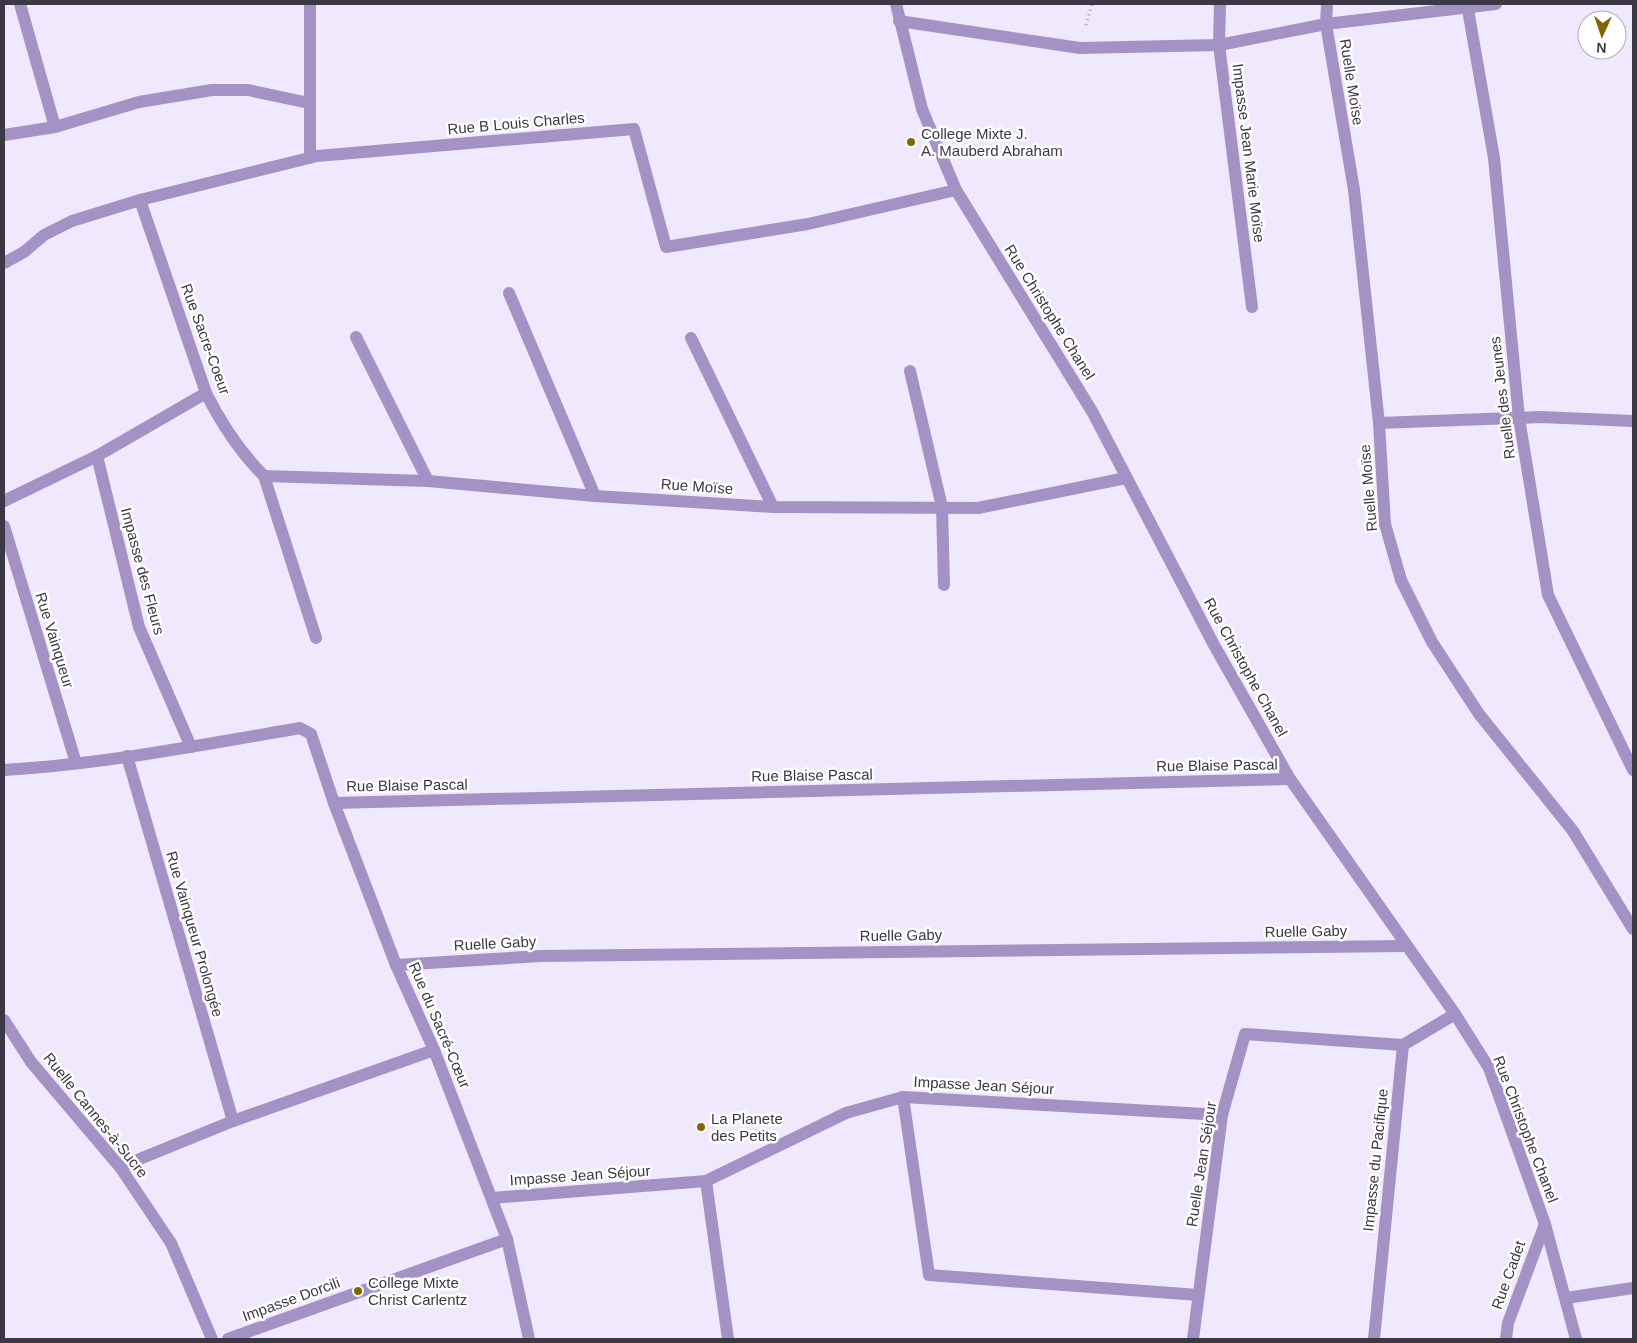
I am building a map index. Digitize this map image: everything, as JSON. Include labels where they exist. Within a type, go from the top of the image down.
[{"type":"street","points":[[20,4],[55,127]]},
{"type":"street","points":[[310,4],[310,158]]},
{"type":"street","name":"Rue Christophe Chanel","points":[[896,4],[922,109],[956,190],[1093,412],[1214,645],[1290,779],[1455,1014],[1489,1068],[1544,1224],[1576,1339]]},
{"type":"street","name":"Impasse Jean Marie Moïse","points":[[1220,4],[1220,45],[1252,307]]},
{"type":"street","name":"Ruelle Moïse","points":[[1327,4],[1326,24],[1354,190],[1379,423],[1385,524],[1405,589],[1432,642],[1479,714],[1573,831],[1633,929]]},
{"type":"street","points":[[899,21],[1080,48],[1220,45],[1326,24],[1466,6],[1496,4]]},
{"type":"street","name":"Ruelle des Jeunes","points":[[1466,6],[1494,158],[1519,418],[1548,595],[1633,770]]},
{"type":"street","points":[[4,135],[55,127],[139,102],[212,90],[248,90],[309,103]]},
{"type":"street","name":"Rue B Louis Charles","points":[[4,263],[24,252],[44,235],[72,221],[140,200],[310,158],[634,129],[666,248],[808,224],[956,190]]},
{"type":"street","name":"Rue Sacre-Coeur","points":[[140,200],[206,393],[226,430],[245,457],[264,476]]},
{"type":"street","points":[[508,293],[595,496]]},
{"type":"street","points":[[356,337],[428,481]]},
{"type":"street","points":[[691,338],[773,507]]},
{"type":"street","points":[[910,371],[942,506],[944,585]]},
{"type":"street","points":[[4,501],[97,456],[206,393]]},
{"type":"street","points":[[1379,423],[1519,418],[1633,421]]},
{"type":"street","name":"Impasse des Fleurs","points":[[97,456],[139,627],[190,747]]},
{"type":"street","points":[[264,476],[316,638]]},
{"type":"street","name":"Rue Moïse","points":[[264,476],[428,481],[595,496],[773,507],[942,506],[978,508],[1126,478]]},
{"type":"street","name":"Rue Vainqueur","points":[[4,526],[76,763]]},
{"type":"street","name":"Rue du Sacré-Cœur","points":[[190,747],[300,728],[311,734],[334,803],[396,965],[434,1050],[507,1239],[529,1339]]},
{"type":"street","points":[[4,770],[76,763],[190,747]]},
{"type":"street","name":"Rue Vainqueur Prolongée","points":[[127,756],[233,1121]]},
{"type":"street","name":"Rue Blaise Pascal","points":[[334,803],[1290,779]]},
{"type":"street","name":"Ruelle Gaby","points":[[396,965],[541,956],[1407,946]]},
{"type":"street","points":[[1404,1045],[1455,1014]]},
{"type":"street","name":"Ruelle Cannes-à-Sucre","points":[[4,1020],[31,1062],[120,1167],[171,1244],[212,1339]]},
{"type":"street","name":"Ruelle Jean Séjour","points":[[1193,1339],[1222,1114],[1245,1034],[1404,1045]]},
{"type":"street","name":"Impasse du Pacifique","points":[[1374,1339],[1404,1045]]},
{"type":"street","points":[[120,1167],[233,1121],[434,1050]]},
{"type":"street","points":[[903,1097],[929,1275],[1198,1295]]},
{"type":"street","name":"Impasse Jean Séjour","points":[[492,1198],[706,1181],[846,1112],[903,1097],[1222,1114]]},
{"type":"street","points":[[706,1181],[728,1339]]},
{"type":"street","name":"Rue Cadet","points":[[1506,1339],[1508,1323],[1544,1224]]},
{"type":"street","name":"Impasse Dorcili","points":[[228,1339],[507,1239]]},
{"type":"street","points":[[1566,1298],[1633,1288]]},
{"type":"place","name":"College Mixte J. A. Mauberd Abraham","points":[[911,142]]},
{"type":"place","name":"La Planete des Petits","points":[[701,1127]]},
{"type":"place","name":"College Mixte Christ Carlentz","points":[[358,1291]]}]
